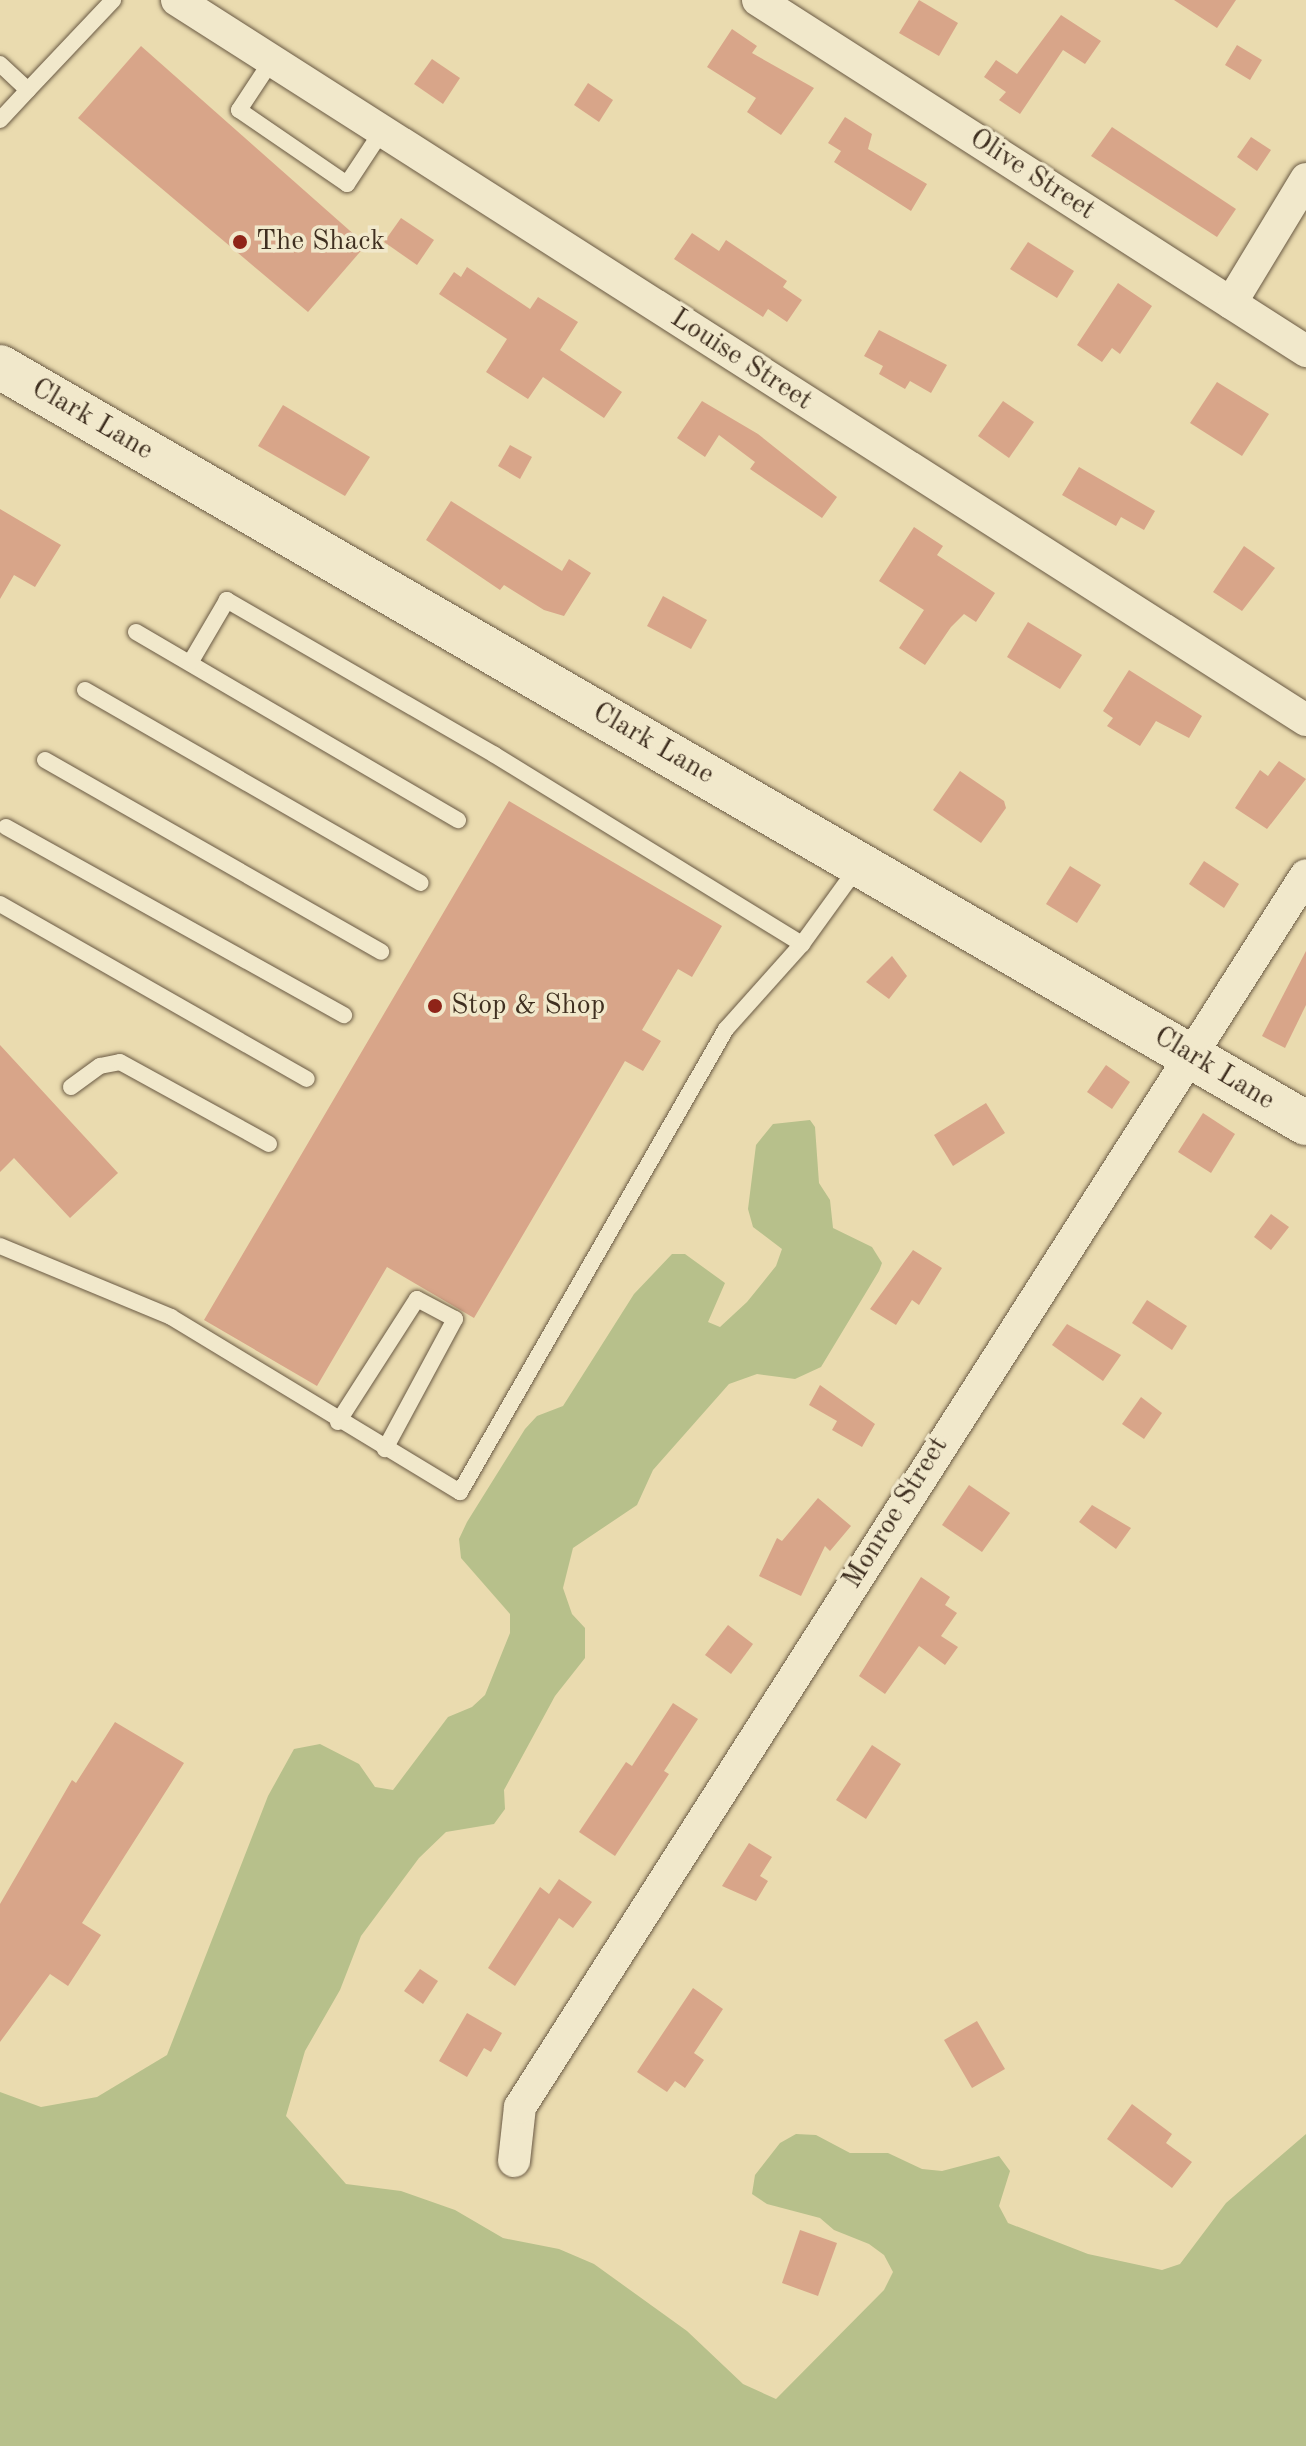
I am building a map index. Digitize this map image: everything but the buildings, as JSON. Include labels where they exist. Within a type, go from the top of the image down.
[{"type":"main road","name":"Clark Lane","points":[[0,367],[1306,1123]]},
{"type":"street","name":"Louise Street","points":[[177,0],[1306,720]]},
{"type":"street","name":"Olive Street","points":[[758,0],[1306,351]]},
{"type":"street","points":[[1231,303],[1306,179]]},
{"type":"street","name":"Monroe Street","points":[[514,2161],[520,2107],[1306,875]]},
{"type":"lane","points":[[0,120],[113,0]]},
{"type":"lane","points":[[272,60],[239,110],[347,184],[382,131]]},
{"type":"lane","points":[[0,66],[28,90]]},
{"type":"lane","points":[[190,663],[227,600],[495,755],[802,944]]},
{"type":"lane","points":[[136,632],[458,820]]},
{"type":"lane","points":[[85,690],[421,883]]},
{"type":"lane","points":[[45,760],[381,952]]},
{"type":"lane","points":[[6,827],[344,1015]]},
{"type":"lane","points":[[0,1246],[171,1317],[338,1422],[460,1492],[726,1029],[802,944],[860,864]]},
{"type":"lane","points":[[0,904],[307,1079]]},
{"type":"lane","points":[[71,1087],[100,1066],[120,1062],[269,1144]]},
{"type":"lane","points":[[338,1422],[417,1299],[455,1319],[385,1449]]},
{"type":"green space","points":[[810,1120],[815,1127],[819,1183],[830,1200],[833,1228],[872,1247],[882,1263],[879,1271],[821,1367],[795,1379],[757,1374],[729,1384],[653,1470],[637,1505],[573,1548],[563,1588],[572,1614],[585,1628],[585,1658],[555,1696],[504,1790],[505,1809],[494,1824],[446,1832],[419,1858],[361,1936],[340,1990],[305,2051],[286,2116],[346,2184],[401,2191],[455,2210],[503,2238],[559,2249],[594,2264],[687,2331],[743,2384],[776,2399],[884,2290],[893,2272],[884,2255],[869,2244],[834,2230],[820,2218],[767,2204],[752,2194],[755,2175],[780,2143],[796,2134],[816,2135],[850,2153],[888,2153],[922,2169],[942,2171],[999,2156],[1010,2171],[999,2206],[1008,2223],[1088,2254],[1162,2270],[1180,2264],[1226,2203],[1306,2134],[1306,2446],[0,2446],[0,2092],[41,2107],[97,2097],[167,2055],[268,1796],[294,1749],[320,1744],[359,1764],[375,1787],[393,1790],[448,1717],[472,1707],[485,1695],[510,1633],[510,1614],[461,1558],[459,1539],[467,1522],[525,1429],[537,1416],[563,1406],[634,1294],[672,1254],[685,1254],[725,1283],[708,1322],[720,1327],[747,1302],[776,1266],[782,1249],[753,1227],[748,1209],[756,1145],[773,1124]]},
{"type":"place","name":"The Shack","points":[[240,242]]},
{"type":"place","name":"Stop & Shop","points":[[435,1006]]}]
